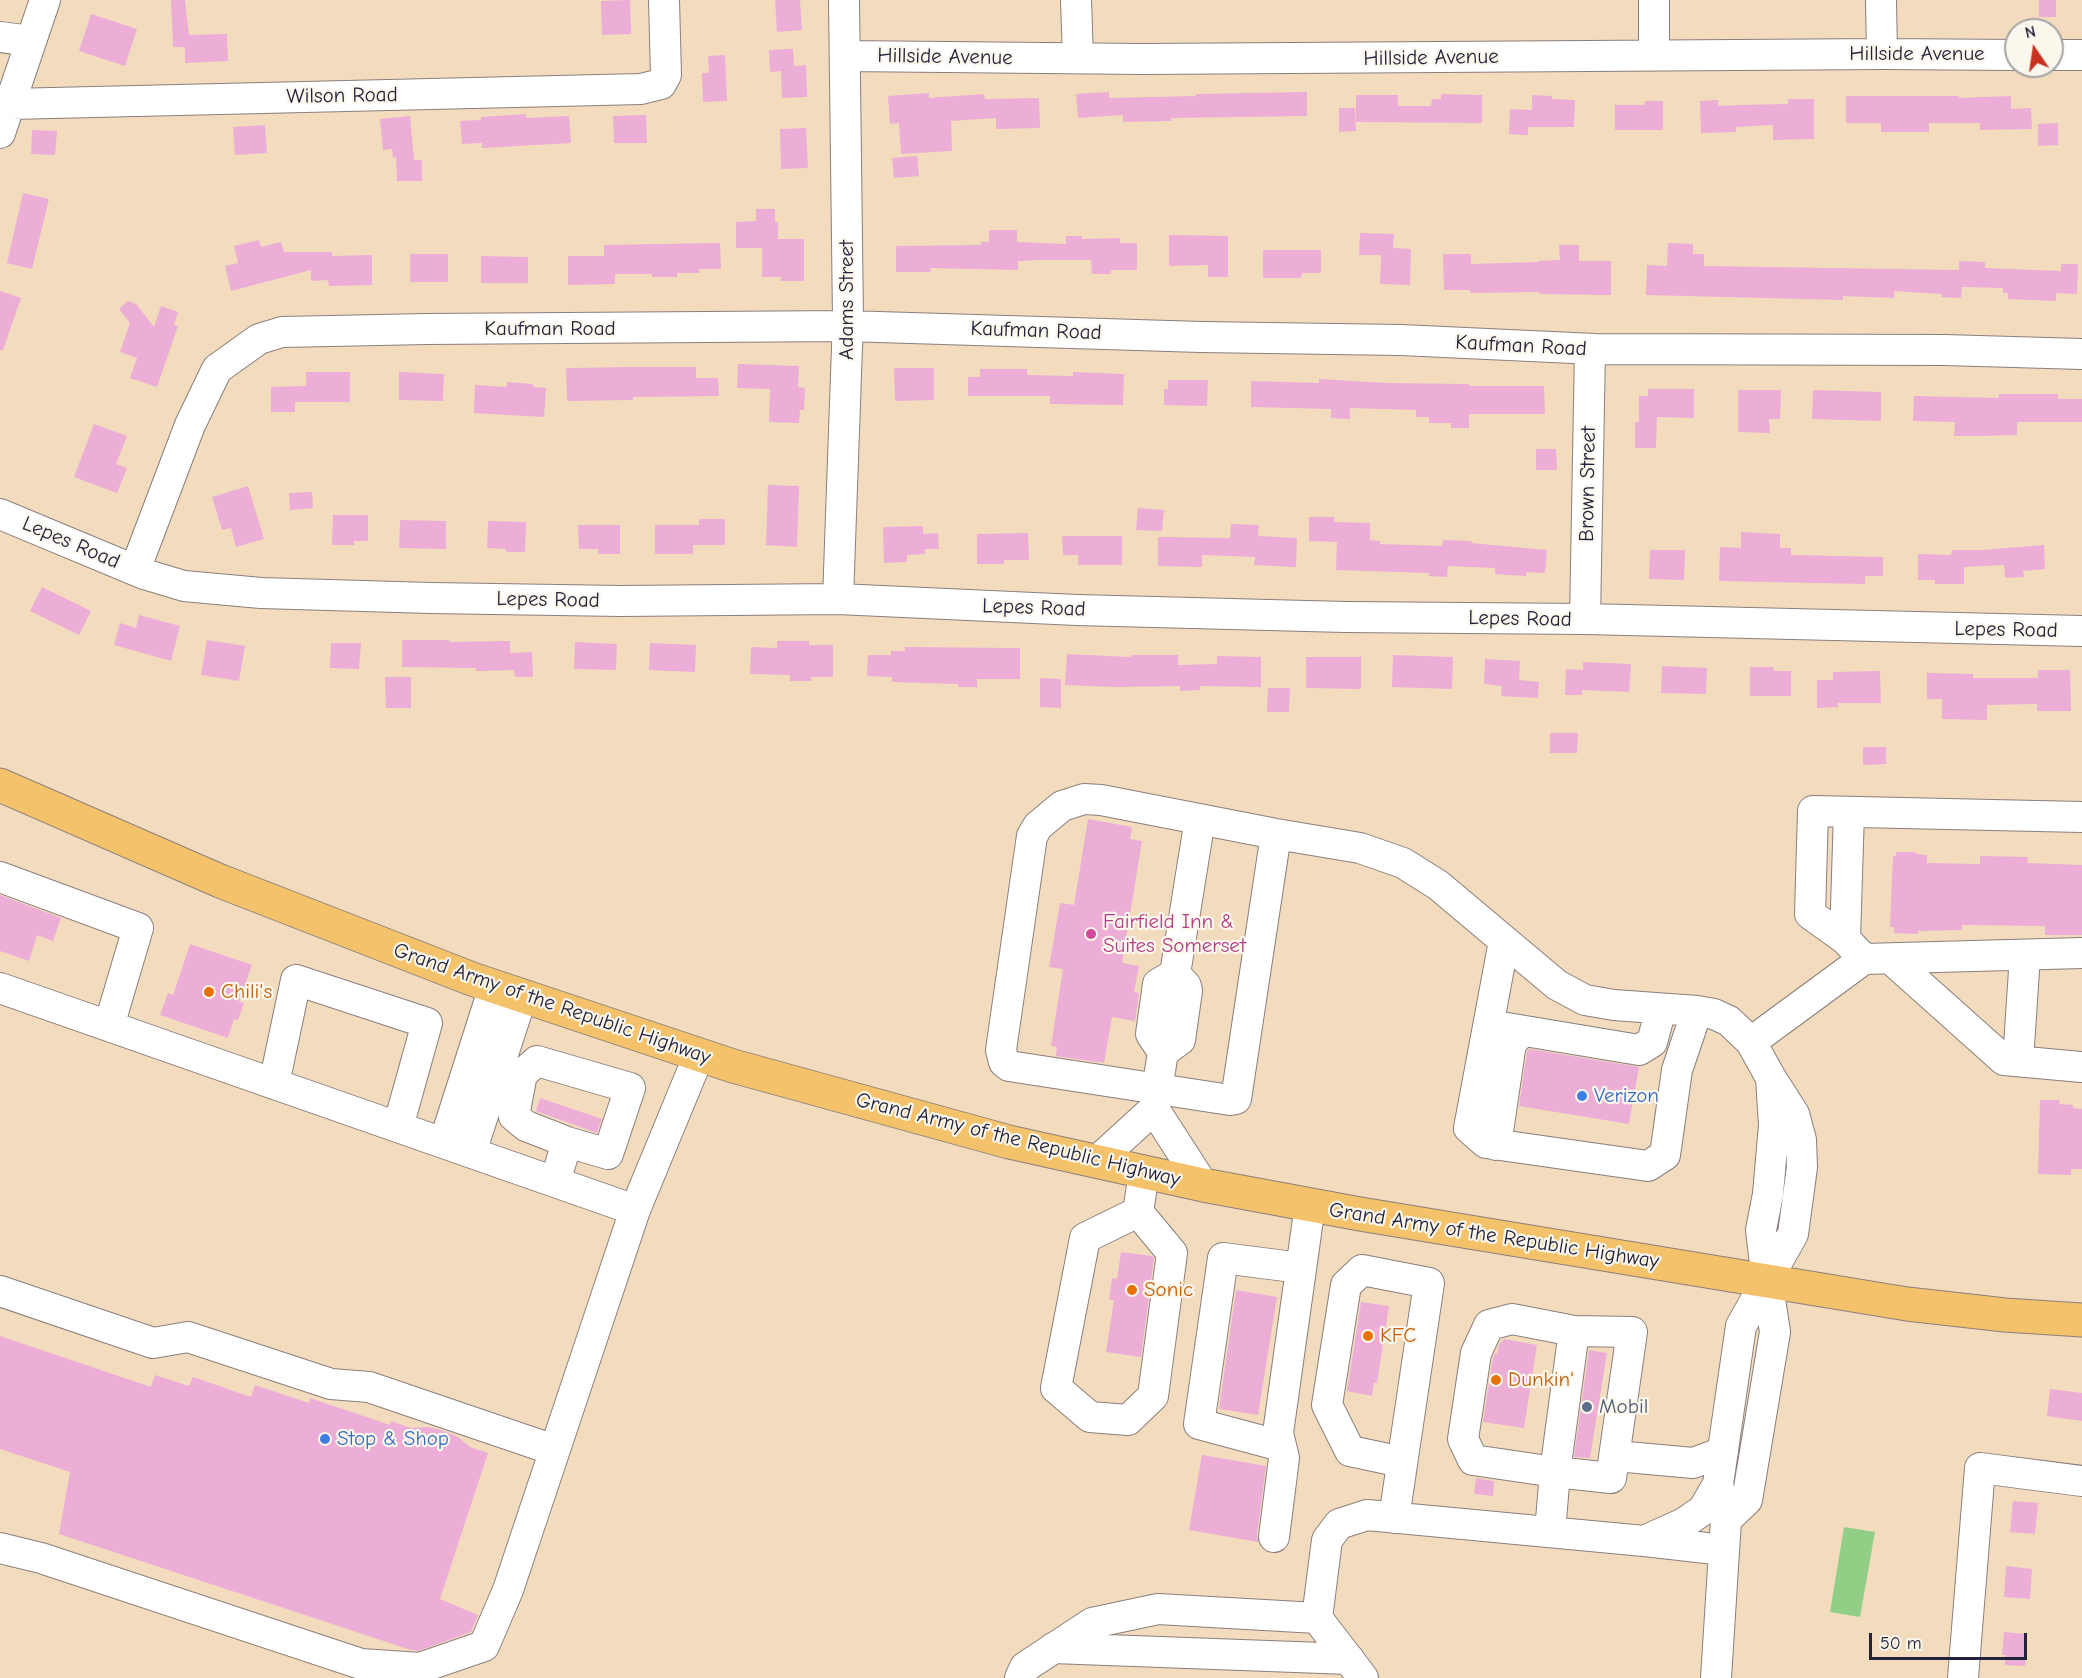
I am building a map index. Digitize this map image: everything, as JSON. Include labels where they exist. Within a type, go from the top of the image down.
[{"type":"main road","name":"Grand Army of the Republic Highway","points":[[0,784],[220,881],[360,937],[508,992],[699,1055],[1009,1142],[1144,1173],[1310,1205],[1919,1305],[2082,1320]]},
{"type":"street","points":[[0,133],[45,0]]},
{"type":"street","name":"Wilson Road","points":[[10,104],[641,88],[661,84],[666,73],[664,0]]},
{"type":"street","name":"Adams Street","points":[[838,599],[848,326],[844,0]]},
{"type":"street","points":[[1076,0],[1078,58]]},
{"type":"street","points":[[1654,0],[1654,56]]},
{"type":"street","points":[[1881,0],[1882,54]]},
{"type":"street","points":[[0,37],[31,41]]},
{"type":"street","name":"Hillside Avenue","points":[[845,56],[1377,58],[2004,55]]},
{"type":"street","points":[[2064,55],[2082,55]]},
{"type":"street","name":"Kaufman Road","points":[[135,570],[190,425],[217,369],[259,339],[282,332],[848,326],[1201,337],[1401,340],[1590,349],[1944,350],[2082,354]]},
{"type":"street","name":"Brown Street","points":[[1585,620],[1590,349]]},
{"type":"street","name":"Lepes Road","points":[[0,514],[135,570],[184,586],[261,593],[621,601],[838,599],[1147,612],[2082,631]]},
{"type":"street","points":[[1276,834],[1236,1099],[1156,1099],[1009,1066],[1004,1062],[1000,1050],[1032,836],[1048,815],[1071,802],[1084,799],[1101,800],[1359,848],[1403,863],[1438,885],[1557,986],[1585,1000],[1614,1005],[1697,1011],[1714,1014],[1729,1021],[1751,1042],[1771,1078],[1774,1125],[1768,1194],[1761,1230],[1775,1332],[1747,1500],[1726,1520]]},
{"type":"street","points":[[2082,817],[1814,811],[1810,914],[1867,952],[2004,1060],[2082,1067]]},
{"type":"street","points":[[1096,1162],[1156,1099],[1163,1052],[1180,1040],[1187,991],[1186,986],[1175,974],[1200,819]]},
{"type":"street","points":[[0,877],[138,928],[109,1026]]},
{"type":"street","points":[[1504,941],[1469,1128],[1486,1143],[1648,1166],[1665,1155],[1677,1070],[1697,1011]]},
{"type":"street","points":[[1751,1042],[1867,952],[2025,955],[2082,953]]},
{"type":"street","points":[[2018,1062],[2025,955]]},
{"type":"street","points":[[274,1083],[296,980],[427,1023],[398,1127]]},
{"type":"street","points":[[0,988],[634,1210]]},
{"type":"street","points":[[457,1147],[508,992]]},
{"type":"street","points":[[1489,1025],[1639,1050],[1652,1042],[1661,1008]]},
{"type":"street","points":[[1497,1145],[1511,1043],[1523,1031]]},
{"type":"street","points":[[0,1548],[41,1558],[361,1664],[420,1668],[484,1646],[508,1590],[634,1210],[699,1055]]},
{"type":"street","points":[[1156,1099],[1203,1185]]},
{"type":"street","points":[[555,1182],[567,1142]]},
{"type":"street","points":[[1138,1212],[1085,1238],[1056,1388],[1090,1417],[1128,1419],[1153,1396],[1172,1253],[1138,1212],[1144,1173]]},
{"type":"street","points":[[1274,1537],[1284,1458],[1278,1433],[1310,1205]]},
{"type":"street","points":[[1281,1446],[1199,1425],[1222,1258],[1301,1268]]},
{"type":"street","points":[[1394,1518],[1429,1282],[1362,1270],[1346,1285],[1327,1405],[1350,1451],[1402,1462]]},
{"type":"street","points":[[1644,1541],[1684,1523],[1703,1510],[1718,1484],[1741,1326],[1767,1280]]},
{"type":"street","points":[[0,1291],[153,1343],[188,1337],[331,1384],[369,1387],[554,1450]]},
{"type":"street","points":[[1512,1319],[1574,1331],[1632,1332],[1616,1456],[1611,1478],[1473,1460],[1463,1438],[1476,1353],[1489,1325],[1512,1319]]},
{"type":"street","points":[[1550,1532],[1555,1472],[1574,1331]]},
{"type":"street","points":[[1616,1456],[1693,1462],[1723,1452]]},
{"type":"street","points":[[1963,1678],[1980,1468],[2082,1481]]},
{"type":"street","points":[[1716,1678],[1726,1520],[1718,1484]]},
{"type":"street","points":[[1356,1669],[1317,1618],[1327,1540],[1339,1524],[1367,1515],[1724,1550]]},
{"type":"street","points":[[1020,1678],[1025,1667],[1092,1623],[1158,1609],[1317,1618]]},
{"type":"street","points":[[1053,1648],[1356,1669]]},
{"type":"green space","points":[[1844,1527],[1875,1532],[1860,1617],[1830,1612]]},
{"type":"building","points":[[171,0],[185,0],[189,35],[227,34],[228,61],[185,63],[185,47],[173,47]]},
{"type":"building","points":[[630,0],[631,34],[602,35],[601,1]]},
{"type":"building","points":[[775,0],[800,0],[802,30],[777,32]]},
{"type":"building","points":[[2039,0],[2056,0],[2056,17],[2039,17]]},
{"type":"building","points":[[91,14],[137,29],[125,66],[79,51]]},
{"type":"building","points":[[793,49],[794,66],[806,65],[807,97],[782,98],[781,71],[770,72],[769,50]]},
{"type":"building","points":[[725,55],[727,101],[703,102],[702,73],[709,73],[708,56]]},
{"type":"building","points":[[1109,92],[1109,98],[1307,92],[1307,116],[1171,118],[1171,121],[1123,122],[1123,115],[1078,118],[1076,94]]},
{"type":"building","points":[[929,93],[929,98],[984,94],[985,99],[1039,98],[1040,128],[996,129],[996,118],[951,121],[952,151],[901,154],[899,123],[890,124],[888,96]]},
{"type":"building","points":[[1441,94],[1482,95],[1482,123],[1356,122],[1356,95],[1398,95],[1398,106],[1431,106],[1432,99],[1441,99]]},
{"type":"building","points":[[1532,95],[1575,100],[1574,127],[1528,127],[1528,135],[1509,134],[1510,109],[1532,110]]},
{"type":"building","points":[[1846,96],[1959,96],[1959,98],[2011,96],[2011,109],[2031,108],[2032,129],[1980,130],[1980,123],[1929,123],[1929,132],[1881,132],[1881,123],[1846,123]]},
{"type":"building","points":[[1788,99],[1814,99],[1814,139],[1773,140],[1773,125],[1736,127],[1736,132],[1701,133],[1700,101],[1718,100],[1718,106],[1788,104]]},
{"type":"building","points":[[1645,101],[1663,101],[1663,130],[1615,130],[1615,105],[1645,105]]},
{"type":"building","points":[[1339,108],[1355,108],[1356,131],[1339,132]]},
{"type":"building","points":[[526,114],[526,118],[569,116],[571,143],[482,148],[482,143],[462,144],[460,121]]},
{"type":"building","points":[[646,115],[647,143],[614,143],[613,116]]},
{"type":"building","points":[[410,116],[414,160],[422,160],[422,181],[397,181],[396,157],[393,158],[392,149],[383,150],[380,119]]},
{"type":"building","points":[[2058,123],[2058,145],[2038,146],[2038,124]]},
{"type":"building","points":[[265,125],[267,153],[235,155],[233,127]]},
{"type":"building","points":[[806,128],[808,168],[781,169],[780,129]]},
{"type":"building","points":[[32,130],[57,131],[55,155],[31,154]]},
{"type":"building","points":[[917,156],[919,176],[894,178],[892,158]]},
{"type":"building","points":[[23,193],[49,199],[32,269],[7,263]]},
{"type":"building","points":[[756,209],[775,209],[778,239],[804,239],[804,281],[781,281],[781,277],[762,277],[762,248],[736,248],[736,222],[756,221]]},
{"type":"building","points":[[989,230],[1017,230],[1017,242],[1066,244],[1066,236],[1082,236],[1082,239],[1120,238],[1120,243],[1137,243],[1137,270],[1111,270],[1111,274],[1092,274],[1091,260],[1039,260],[1018,261],[1018,270],[930,268],[931,272],[896,272],[896,246],[981,245],[981,242],[989,242]]},
{"type":"building","points":[[1360,233],[1394,234],[1393,248],[1411,249],[1410,285],[1380,284],[1381,255],[1359,255]]},
{"type":"building","points":[[1169,235],[1228,236],[1228,277],[1208,277],[1208,265],[1169,266]]},
{"type":"building","points":[[259,240],[261,247],[281,242],[284,252],[332,252],[332,256],[372,255],[372,285],[329,286],[328,280],[311,281],[311,270],[231,291],[225,266],[238,263],[234,246]]},
{"type":"building","points":[[720,243],[721,269],[699,269],[699,273],[677,273],[677,277],[615,274],[615,284],[568,285],[568,256],[604,256],[604,245]]},
{"type":"building","points":[[1668,243],[1693,244],[1693,254],[1704,254],[1704,266],[1959,270],[1959,261],[1985,262],[1985,268],[2061,271],[2061,264],[2078,264],[2077,294],[2056,293],[2056,301],[2008,299],[2008,293],[2003,293],[2003,288],[1962,287],[1961,298],[1942,297],[1942,294],[1894,291],[1894,298],[1843,296],[1843,300],[1646,295],[1647,265],[1667,266]]},
{"type":"building","points":[[1559,245],[1579,245],[1579,261],[1611,261],[1611,295],[1539,294],[1539,292],[1470,293],[1470,290],[1444,290],[1443,254],[1471,254],[1471,264],[1538,262],[1560,260]]},
{"type":"building","points":[[1263,250],[1321,250],[1321,273],[1302,273],[1301,278],[1263,278]]},
{"type":"building","points":[[410,254],[448,254],[448,282],[410,282]]},
{"type":"building","points":[[481,256],[528,257],[528,283],[481,283]]},
{"type":"building","points":[[0,291],[21,298],[3,350],[0,350]]},
{"type":"building","points":[[128,301],[136,304],[154,327],[161,306],[178,312],[174,325],[178,326],[157,387],[130,378],[137,358],[120,352],[130,323],[119,309]]},
{"type":"building","points":[[738,364],[799,366],[798,387],[805,388],[804,410],[800,410],[799,423],[769,422],[770,389],[737,388]]},
{"type":"building","points":[[696,367],[696,378],[718,378],[719,396],[633,397],[633,400],[567,401],[566,368]]},
{"type":"building","points":[[894,368],[934,368],[934,400],[895,401]]},
{"type":"building","points":[[980,369],[1027,369],[1027,375],[1073,376],[1073,372],[1124,374],[1123,405],[1050,404],[1050,396],[968,396],[968,377],[980,377]]},
{"type":"building","points":[[306,372],[350,372],[350,402],[295,402],[295,412],[271,412],[271,387],[306,386]]},
{"type":"building","points":[[399,372],[444,374],[443,401],[399,400]]},
{"type":"building","points":[[1319,379],[1469,384],[1469,386],[1544,386],[1545,414],[1469,414],[1469,428],[1451,428],[1451,423],[1429,423],[1429,417],[1416,417],[1416,410],[1350,408],[1350,419],[1331,418],[1331,409],[1251,407],[1251,381],[1319,383]]},
{"type":"building","points":[[1168,380],[1208,380],[1207,406],[1164,405],[1164,389],[1168,389]]},
{"type":"building","points":[[507,382],[533,384],[533,387],[546,388],[544,417],[474,413],[475,385],[507,387]]},
{"type":"building","points":[[1648,389],[1694,389],[1694,418],[1657,417],[1656,448],[1635,448],[1635,422],[1639,422],[1639,396],[1648,396]]},
{"type":"building","points":[[1738,390],[1781,390],[1780,419],[1769,419],[1770,433],[1738,432]]},
{"type":"building","points":[[1813,390],[1881,392],[1881,421],[1812,419]]},
{"type":"building","points":[[1999,394],[2058,394],[2058,399],[2082,399],[2082,422],[2017,422],[2017,435],[1954,436],[1955,422],[1913,421],[1914,396],[1999,398]]},
{"type":"building","points":[[94,424],[127,436],[116,464],[127,468],[117,493],[74,477]]},
{"type":"building","points":[[1536,449],[1556,449],[1557,470],[1536,470]]},
{"type":"building","points":[[768,485],[799,486],[797,547],[766,545]]},
{"type":"building","points":[[248,486],[264,539],[236,547],[231,528],[222,530],[212,497]]},
{"type":"building","points":[[312,492],[313,508],[290,510],[289,493]]},
{"type":"building","points":[[1138,508],[1164,510],[1162,531],[1136,530]]},
{"type":"building","points":[[333,515],[368,515],[368,541],[354,541],[354,545],[332,545]]},
{"type":"building","points":[[1309,517],[1334,517],[1334,522],[1370,523],[1370,540],[1380,541],[1380,544],[1442,546],[1443,540],[1472,541],[1471,543],[1547,550],[1545,573],[1526,572],[1526,576],[1495,574],[1495,568],[1448,566],[1447,577],[1429,576],[1429,573],[1336,570],[1337,542],[1309,541]]},
{"type":"building","points":[[699,519],[725,519],[725,545],[693,545],[693,554],[655,554],[655,525],[699,525]]},
{"type":"building","points":[[400,520],[446,521],[446,549],[399,548]]},
{"type":"building","points":[[488,521],[526,522],[525,552],[506,552],[506,549],[487,548]]},
{"type":"building","points":[[1231,524],[1259,525],[1258,536],[1297,538],[1296,567],[1254,565],[1255,557],[1202,555],[1202,567],[1158,566],[1158,537],[1230,538]]},
{"type":"building","points":[[578,525],[620,525],[620,554],[598,554],[598,549],[579,549]]},
{"type":"building","points":[[923,526],[923,534],[938,533],[939,549],[925,549],[925,554],[907,555],[907,562],[884,563],[883,527]]},
{"type":"building","points":[[1741,532],[1780,534],[1780,548],[1791,548],[1791,555],[1883,557],[1883,576],[1865,576],[1865,584],[1719,581],[1720,547],[1741,548]]},
{"type":"building","points":[[1028,533],[1029,560],[1004,560],[1004,564],[977,564],[977,534]]},
{"type":"building","points":[[1062,536],[1122,536],[1122,565],[1078,565],[1078,555],[1063,555]]},
{"type":"building","points":[[2044,545],[2045,569],[2023,571],[2024,577],[2005,578],[2004,565],[1964,567],[1964,584],[1935,584],[1935,580],[1918,580],[1918,554],[1951,555],[1952,550]]},
{"type":"building","points":[[1650,550],[1685,550],[1684,580],[1649,579]]},
{"type":"building","points":[[42,587],[91,611],[79,635],[30,611]]},
{"type":"building","points":[[139,615],[180,626],[171,661],[114,645],[120,623],[136,628]]},
{"type":"building","points":[[207,640],[245,646],[239,681],[201,675]]},
{"type":"building","points":[[402,640],[510,641],[510,653],[532,652],[533,677],[515,677],[514,670],[476,671],[476,668],[402,667]]},
{"type":"building","points":[[777,641],[809,641],[809,645],[833,645],[833,677],[811,677],[811,681],[790,681],[790,675],[750,674],[751,647],[777,648]]},
{"type":"building","points":[[575,642],[617,644],[616,670],[574,669]]},
{"type":"building","points":[[331,643],[361,643],[359,669],[330,668]]},
{"type":"building","points":[[650,643],[696,645],[695,672],[649,670]]},
{"type":"building","points":[[905,647],[1020,648],[1020,679],[977,679],[977,687],[958,687],[958,684],[892,682],[892,677],[867,676],[868,655],[891,655],[891,651],[905,651]]},
{"type":"building","points":[[1067,654],[1131,657],[1131,655],[1178,655],[1178,665],[1217,664],[1217,656],[1261,657],[1261,687],[1200,686],[1200,690],[1180,691],[1180,686],[1065,685]]},
{"type":"building","points":[[1393,655],[1453,657],[1452,689],[1392,687]]},
{"type":"building","points":[[1306,657],[1361,657],[1361,689],[1306,688]]},
{"type":"building","points":[[1485,659],[1520,661],[1519,680],[1539,682],[1538,698],[1501,696],[1502,686],[1484,684]]},
{"type":"building","points":[[1583,662],[1631,664],[1629,692],[1582,690],[1582,695],[1565,695],[1566,669],[1583,670]]},
{"type":"building","points":[[1662,666],[1707,668],[1706,694],[1661,693]]},
{"type":"building","points":[[1750,667],[1773,667],[1774,671],[1791,671],[1791,696],[1750,696]]},
{"type":"building","points":[[2038,670],[2070,670],[2071,711],[2037,711],[2037,704],[1987,705],[1987,720],[1942,719],[1942,699],[1927,699],[1927,673],[1973,674],[1973,678],[2038,678]]},
{"type":"building","points":[[1880,671],[1881,703],[1838,703],[1838,707],[1817,708],[1817,680],[1833,680],[1833,672]]},
{"type":"building","points":[[385,677],[411,677],[411,708],[386,708]]},
{"type":"building","points":[[1040,678],[1061,679],[1061,708],[1040,707]]},
{"type":"building","points":[[1268,688],[1290,688],[1289,712],[1267,712]]},
{"type":"building","points":[[1550,733],[1578,733],[1577,753],[1550,753]]},
{"type":"building","points":[[1863,747],[1886,747],[1886,764],[1863,765]]},
{"type":"building","name":"Fairfield Inn & Suites Somerset","points":[[1088,819],[1132,827],[1130,839],[1142,841],[1122,963],[1139,966],[1134,992],[1139,993],[1135,1021],[1112,1017],[1104,1063],[1056,1056],[1057,1047],[1051,1046],[1063,969],[1049,967],[1060,903],[1074,905]]},
{"type":"building","points":[[1896,852],[1916,852],[1916,854],[1927,855],[1927,863],[1980,864],[1980,856],[2028,857],[2027,863],[2082,865],[2082,935],[2045,935],[2045,926],[1962,925],[1962,930],[1918,931],[1918,934],[1894,933],[1894,927],[1890,927],[1893,856],[1896,856]]},
{"type":"building","points":[[0,895],[61,918],[53,941],[37,935],[29,961],[0,951]]},
{"type":"building","points":[[190,944],[252,965],[239,1002],[244,1003],[238,1020],[234,1019],[228,1038],[160,1015],[168,993],[173,995]]},
{"type":"building","points":[[1529,1049],[1639,1067],[1629,1124],[1519,1106]]},
{"type":"building","points":[[540,1098],[602,1119],[597,1133],[536,1111]]},
{"type":"building","points":[[2040,1100],[2060,1100],[2059,1104],[2073,1105],[2073,1108],[2082,1109],[2082,1169],[2071,1169],[2071,1175],[2038,1174]]},
{"type":"building","points":[[1121,1252],[1154,1258],[1141,1357],[1106,1352],[1114,1300],[1109,1300],[1112,1278],[1117,1279]]},
{"type":"building","points":[[1236,1290],[1277,1297],[1258,1415],[1219,1409]]},
{"type":"building","points":[[1361,1302],[1389,1306],[1377,1383],[1374,1383],[1372,1396],[1347,1391]]},
{"type":"building","points":[[0,1336],[151,1387],[155,1375],[189,1386],[193,1377],[251,1397],[255,1385],[309,1403],[310,1398],[390,1425],[391,1421],[411,1428],[428,1427],[441,1430],[458,1437],[470,1447],[488,1453],[440,1599],[478,1615],[471,1632],[418,1651],[411,1650],[59,1534],[70,1472],[0,1449]]},
{"type":"building","points":[[1504,1339],[1537,1345],[1524,1428],[1483,1422],[1493,1358]]},
{"type":"building","name":"Mobil","points":[[1589,1350],[1607,1353],[1590,1458],[1574,1457]]},
{"type":"building","points":[[2050,1389],[2082,1393],[2082,1421],[2047,1416]]},
{"type":"building","points":[[1202,1455],[1266,1466],[1258,1542],[1189,1530]]},
{"type":"building","points":[[1476,1478],[1494,1481],[1493,1496],[1474,1494]]},
{"type":"building","points":[[2013,1501],[2038,1503],[2035,1534],[2010,1532]]},
{"type":"building","points":[[2006,1566],[2032,1569],[2030,1599],[2004,1597]]},
{"type":"building","points":[[2004,1632],[2027,1634],[2025,1666],[2005,1665],[2005,1655],[2002,1655]]},
{"type":"place","name":"Fairfield Inn & Suites Somerset","points":[[1091,934]]},
{"type":"place","name":"Chili's","points":[[209,992]]},
{"type":"place","name":"Verizon","points":[[1582,1096]]},
{"type":"place","name":"Sonic","points":[[1132,1290]]},
{"type":"place","name":"KFC","points":[[1368,1336]]},
{"type":"place","name":"Dunkin'","points":[[1496,1380]]},
{"type":"place","name":"Mobil","points":[[1587,1407]]},
{"type":"place","name":"Stop & Shop","points":[[325,1439]]}]
